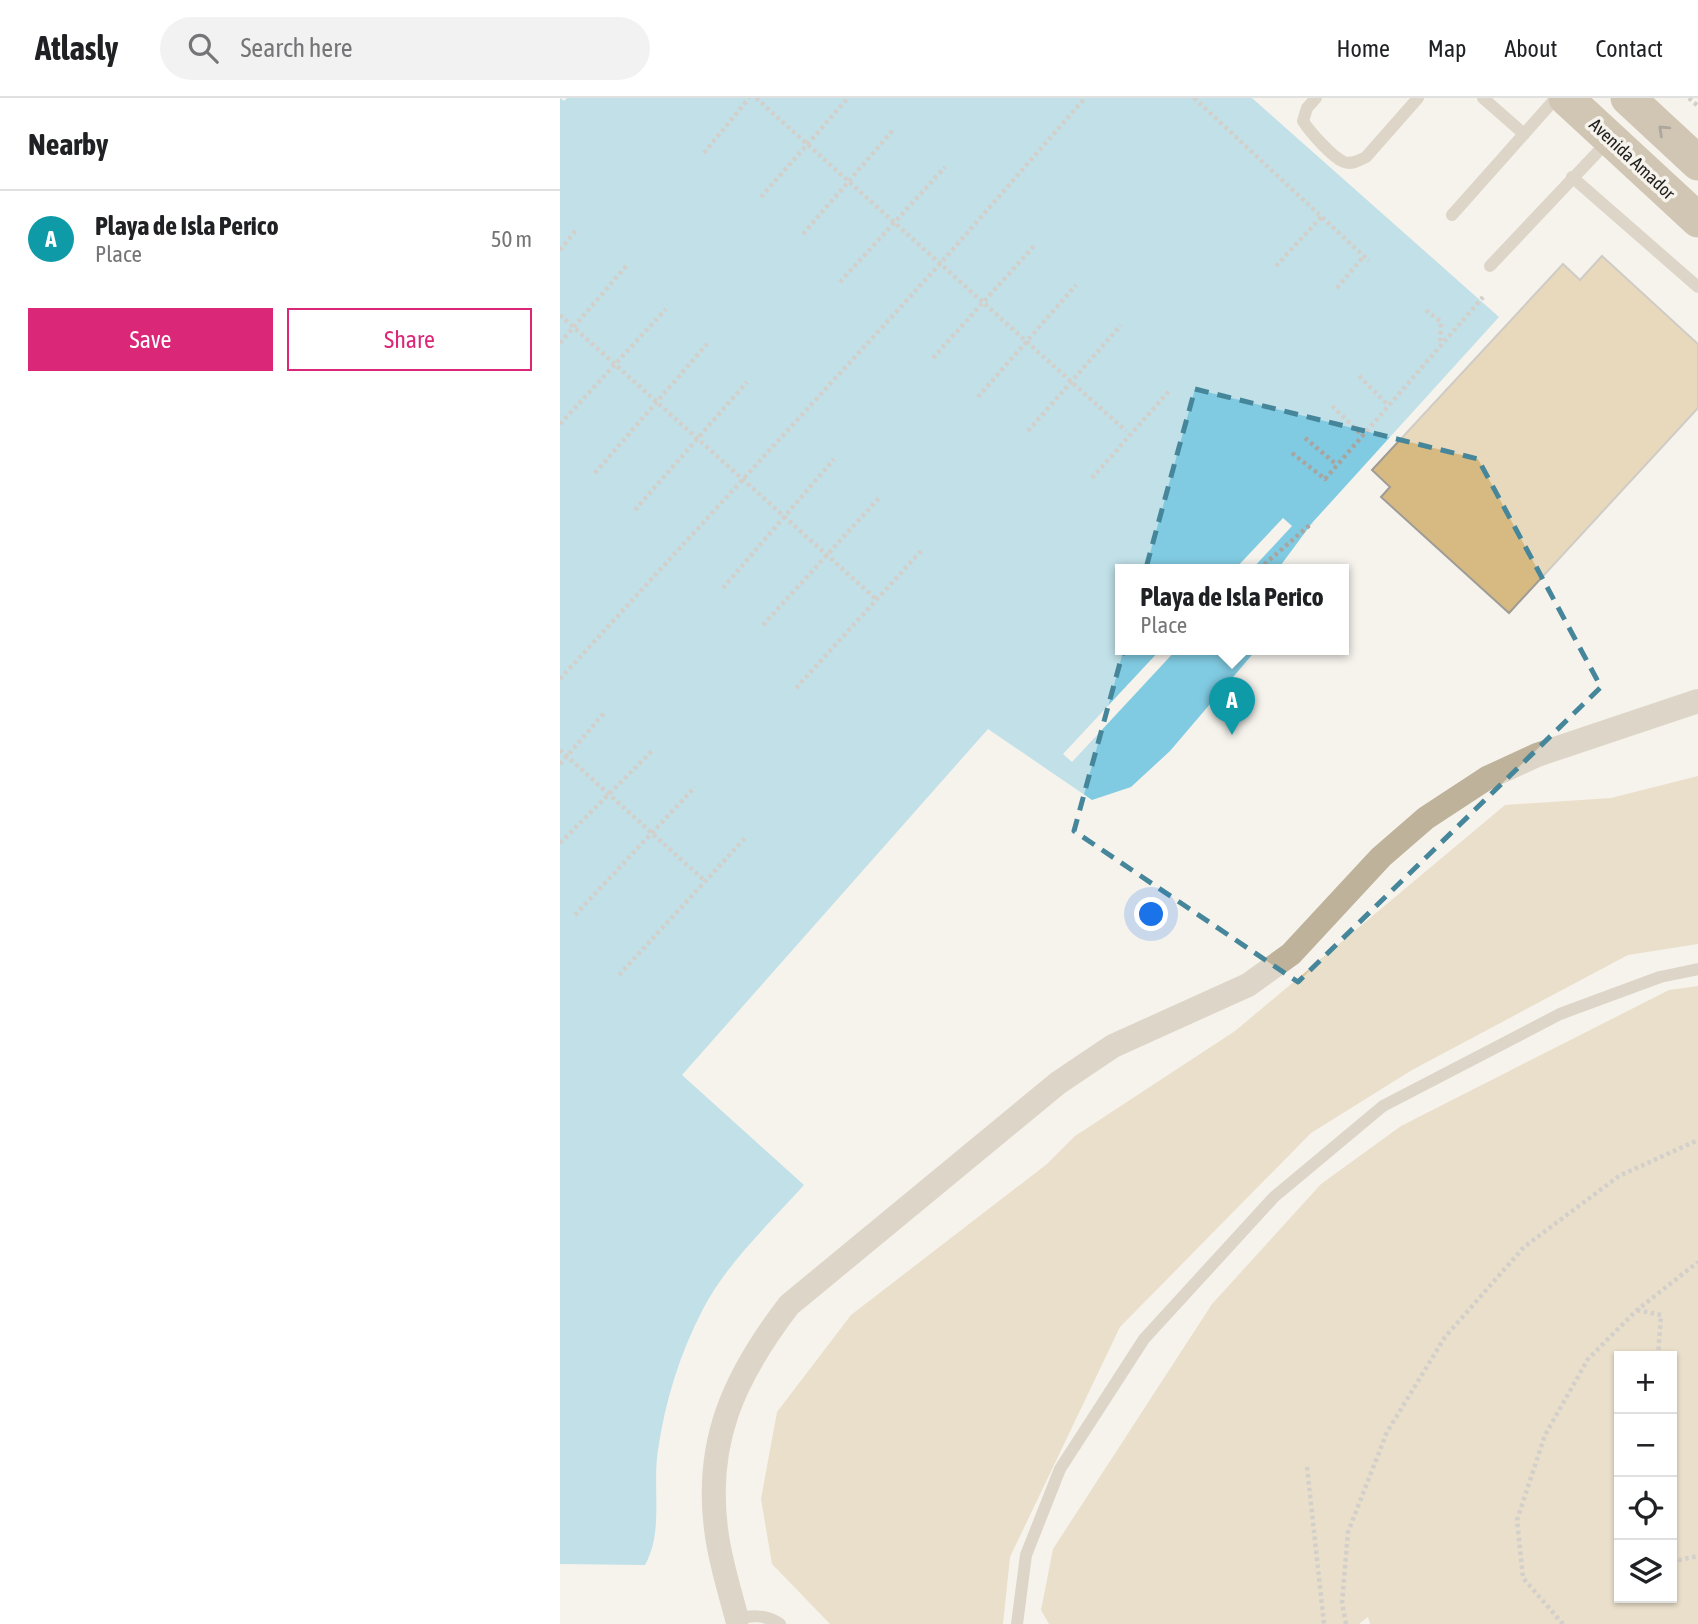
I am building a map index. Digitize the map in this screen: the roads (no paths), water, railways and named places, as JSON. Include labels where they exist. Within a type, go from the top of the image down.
[{"type":"main road","name":"Avenida Amador","points":[[1566,98],[1698,220]]},
{"type":"main road","points":[[1628,98],[1698,163]]},
{"type":"street","points":[[732,1622],[713,1499],[717,1448],[732,1393],[755,1348],[797,1297],[1058,1083],[1113,1046],[1248,985],[1291,954],[1381,857],[1426,818],[1487,778],[1537,755],[1698,701]]},
{"type":"lane","points":[[1316,98],[1303,121],[1311,134],[1344,162],[1355,163],[1366,157],[1418,98]]},
{"type":"lane","points":[[1483,98],[1524,135]]},
{"type":"lane","points":[[1452,215],[1556,98]]},
{"type":"lane","points":[[1490,266],[1610,139]]},
{"type":"lane","points":[[1572,177],[1698,287]]},
{"type":"lane","points":[[1017,1624],[1027,1555],[1060,1469],[1144,1339],[1274,1198],[1383,1105],[1560,1014],[1660,977],[1698,969]]},
{"type":"lane","points":[[732,1622],[763,1616],[780,1624]]},
{"type":"water","points":[[560,98],[564,101],[567,98],[1252,98],[1499,317],[1312,523],[1282,564],[1115,564],[1115,655],[1252,655],[1170,751],[1131,787],[1092,800],[988,729],[682,1075],[804,1185],[749,1244],[724,1276],[703,1309],[687,1343],[669,1395],[661,1432],[656,1464],[656,1524],[651,1552],[645,1565],[560,1564]]},
{"type":"place","name":"Playa de Isla Perico","points":[[1232,735]]}]
